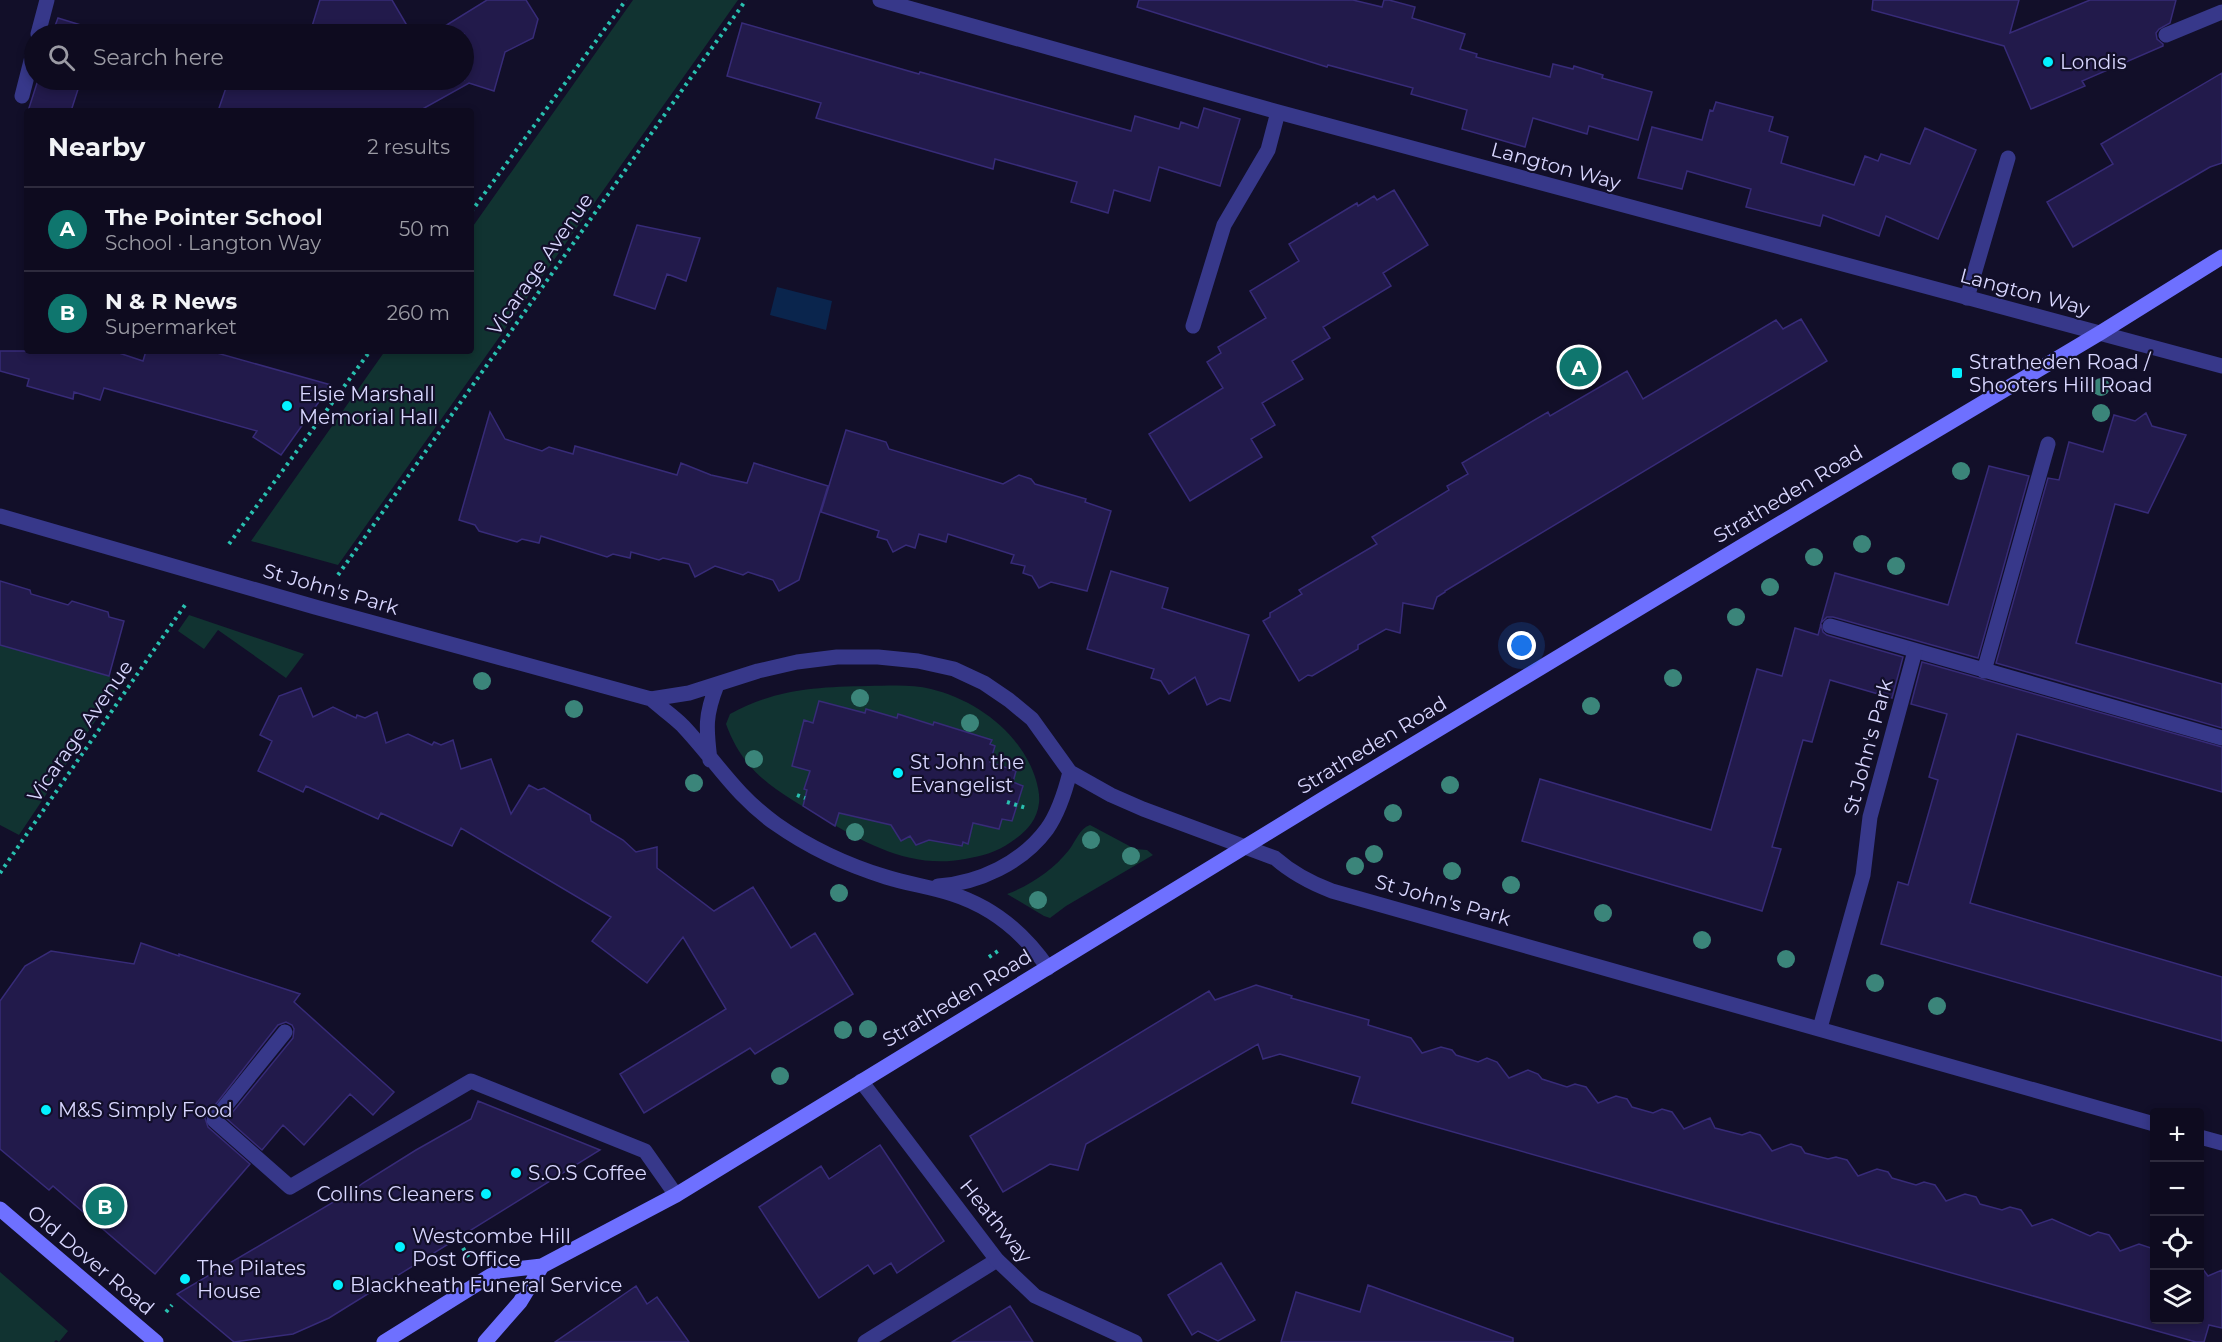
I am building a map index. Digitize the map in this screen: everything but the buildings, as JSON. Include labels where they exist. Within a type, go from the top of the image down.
[{"type":"main road","name":"Stratheden Road","points":[[396,1340],[498,1271],[542,1266],[676,1195],[1246,847],[1734,551],[2100,333],[2222,257]]},
{"type":"main road","name":"Old Dover Road","points":[[0,1209],[156,1342]]},
{"type":"main road","points":[[485,1342],[520,1302],[542,1266]]},
{"type":"street","points":[[41,24],[48,0]]},
{"type":"street","name":"Langton Way","points":[[880,0],[1278,112],[2222,366]]},
{"type":"street","points":[[2166,35],[2222,12]]},
{"type":"street","points":[[22,96],[24,88]]},
{"type":"street","points":[[1193,326],[1224,225],[1268,150],[1278,112]]},
{"type":"street","points":[[1967,298],[2008,158]]},
{"type":"street","points":[[1984,670],[2048,444]]},
{"type":"street","name":"St John's Park","points":[[0,516],[315,607],[651,699],[689,693],[797,662],[837,657],[878,657],[918,661],[954,669],[984,683],[1032,719],[1070,772],[1143,809],[1275,858],[1309,882],[1332,891],[2150,1123]]},
{"type":"street","points":[[1830,626],[2222,738]]},
{"type":"street","name":"St John's Park","points":[[1820,1028],[1863,875],[1870,817],[1915,651]]},
{"type":"street","points":[[710,760],[706,727],[708,707],[717,685]]},
{"type":"street","name":"St John's Park","points":[[651,699],[682,725],[744,799],[775,824],[809,845],[845,862],[978,904],[1004,920],[1022,936],[1048,968]]},
{"type":"street","name":"St John's Park","points":[[923,888],[951,885],[978,878],[1004,866],[1027,850],[1047,829],[1054,817],[1062,801],[1070,772]]},
{"type":"street","points":[[285,1032],[214,1120],[290,1187],[471,1081],[645,1151],[676,1195]]},
{"type":"street","name":"Heathway","points":[[861,1081],[996,1260],[1035,1296],[1135,1342]]},
{"type":"street","points":[[2204,1138],[2222,1143]]},
{"type":"street","points":[[865,1342],[996,1260]]},
{"type":"path","points":[[474,208],[626,0]]},
{"type":"path","name":"Vicarage Avenue","points":[[338,575],[746,0]]},
{"type":"path","points":[[228,544],[368,354]]},
{"type":"path","name":"Vicarage Avenue","points":[[0,873],[185,605]]},
{"type":"path","points":[[796,795],[805,798]]},
{"type":"path","points":[[166,1312],[172,1305]]},
{"type":"green space","points":[[633,0],[738,0],[338,565],[251,541],[383,354],[474,354],[474,225]]},
{"type":"green space","points":[[189,615],[304,654],[286,678],[218,630],[204,649],[178,631]]},
{"type":"green space","points":[[0,645],[109,676],[120,684],[19,835],[0,825]]},
{"type":"green space","points":[[831,687],[924,687],[965,701],[996,721],[1020,748],[1036,780],[1039,797],[1038,809],[1033,821],[1016,838],[983,855],[946,861],[909,858],[857,838],[778,791],[753,770],[734,742],[726,724],[730,714],[780,694]]},
{"type":"green space","points":[[1090,825],[1135,849],[1147,850],[1153,855],[1066,906],[1050,918],[1007,894],[1025,886],[1049,870],[1069,850],[1083,829]]},
{"type":"green space","points":[[0,1272],[68,1331],[59,1342],[56,1340],[54,1342],[0,1342]]},
{"type":"water","points":[[777,287],[832,301],[826,330],[770,315]]},
{"type":"place","name":"Londis","points":[[2048,62]]},
{"type":"place","name":"The Pointer School","points":[[1579,367]]},
{"type":"place","name":"Stratheden Road / Shooters Hill Road","points":[[1957,373]]},
{"type":"place","name":"Elsie Marshall Memorial Hall","points":[[287,406]]},
{"type":"place","name":"St John the Evangelist","points":[[898,773]]},
{"type":"place","name":"M&S Simply Food","points":[[46,1110]]},
{"type":"place","name":"S.O.S Coffee","points":[[516,1173]]},
{"type":"place","name":"Collins Cleaners","points":[[486,1194]]},
{"type":"place","name":"N & R News","points":[[105,1206]]},
{"type":"place","name":"Westcombe Hill Post Office","points":[[400,1247]]},
{"type":"place","name":"The Pilates House","points":[[185,1279]]},
{"type":"place","name":"Blackheath Funeral Service","points":[[338,1285]]}]
